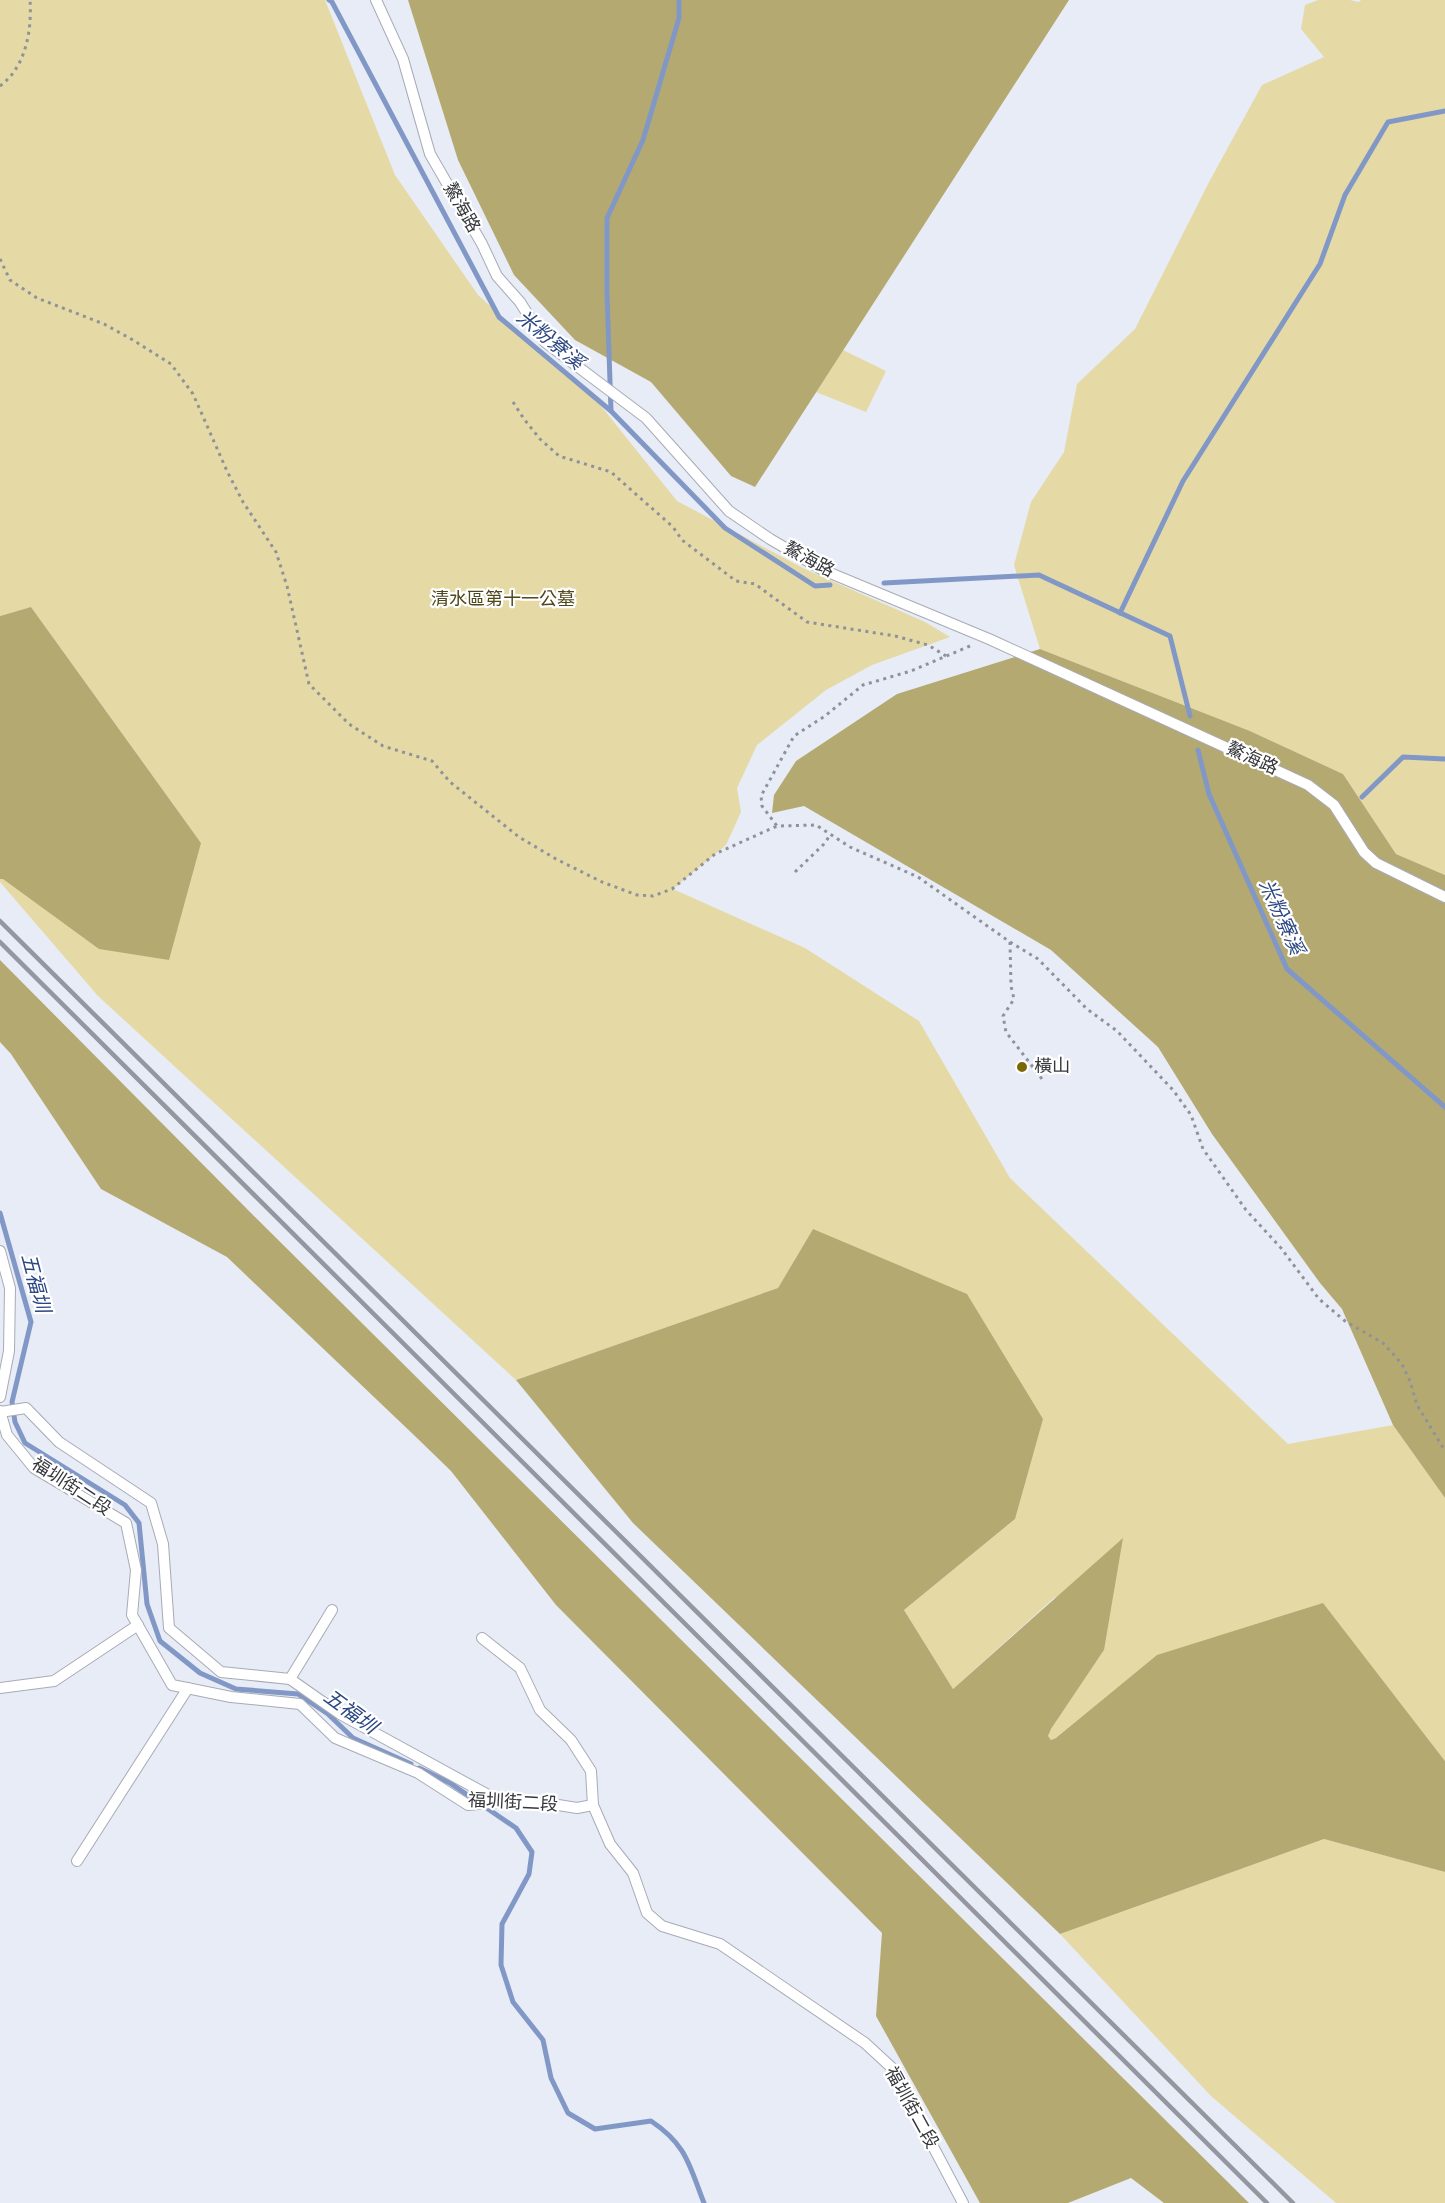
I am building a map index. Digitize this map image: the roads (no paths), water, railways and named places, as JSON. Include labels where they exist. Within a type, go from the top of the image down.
[{"type":"lane","name":"鰲海路","points":[[376,0],[403,59],[430,154],[482,244],[497,276],[520,302],[545,342],[646,418],[729,511],[770,539],[823,570],[988,639],[1308,785],[1334,805],[1364,852],[1376,862],[1445,897]]},
{"type":"lane","points":[[0,1251],[10,1288],[9,1351],[0,1397]]},
{"type":"lane","points":[[0,1412],[26,1408],[59,1442],[151,1503],[163,1544],[169,1628],[221,1672],[290,1679],[340,1714],[502,1802]]},
{"type":"lane","name":"福圳街二段","points":[[0,1412],[7,1435],[34,1468],[126,1523],[136,1570],[132,1615],[172,1685],[231,1697],[300,1704],[335,1738],[418,1773],[468,1805],[502,1802],[552,1804],[577,1808],[593,1805],[610,1844],[633,1873],[647,1913],[662,1926],[720,1944],[865,2043],[891,2067],[963,2203]]},
{"type":"lane","points":[[290,1679],[332,1610]]},
{"type":"lane","points":[[0,1688],[54,1681],[138,1625]]},
{"type":"lane","points":[[482,1638],[520,1668],[540,1710],[576,1748],[591,1771],[593,1805]]},
{"type":"lane","points":[[77,1861],[188,1688]]},
{"type":"waterway","name":"米粉寮溪","points":[[329,0],[499,317],[611,411],[725,528],[815,586],[830,585]]},
{"type":"waterway","points":[[611,411],[607,218],[643,140],[679,18],[679,0]]},
{"type":"waterway","points":[[1120,613],[1183,481],[1320,264],[1345,195],[1388,122],[1445,111]]},
{"type":"waterway","name":"米粉寮溪","points":[[884,583],[1039,575],[1170,636],[1190,716]]},
{"type":"waterway","name":"米粉寮溪","points":[[1198,750],[1209,794],[1287,969],[1445,1107]]},
{"type":"waterway","points":[[1362,797],[1403,757],[1445,759]]},
{"type":"waterway","name":"五福圳","points":[[0,1213],[31,1322],[12,1402],[15,1422],[25,1443],[125,1505],[139,1523],[147,1604],[160,1641],[200,1673],[236,1689],[298,1694],[328,1714],[353,1738],[411,1764]]},
{"type":"waterway","name":"五福圳","points":[[419,1768],[450,1783],[516,1828],[532,1852],[529,1874],[502,1924],[501,1965],[513,2002],[543,2040],[551,2078],[568,2113],[595,2129],[651,2121],[680,2147],[704,2203]]},
{"type":"railway","points":[[0,921],[1293,2203]]},
{"type":"railway","points":[[0,942],[1267,2203]]},
{"type":"place","name":"橫山","points":[[1022,1067]]},
{"type":"park label","name":"清水區第十一公墓","points":[[503,600]]}]
